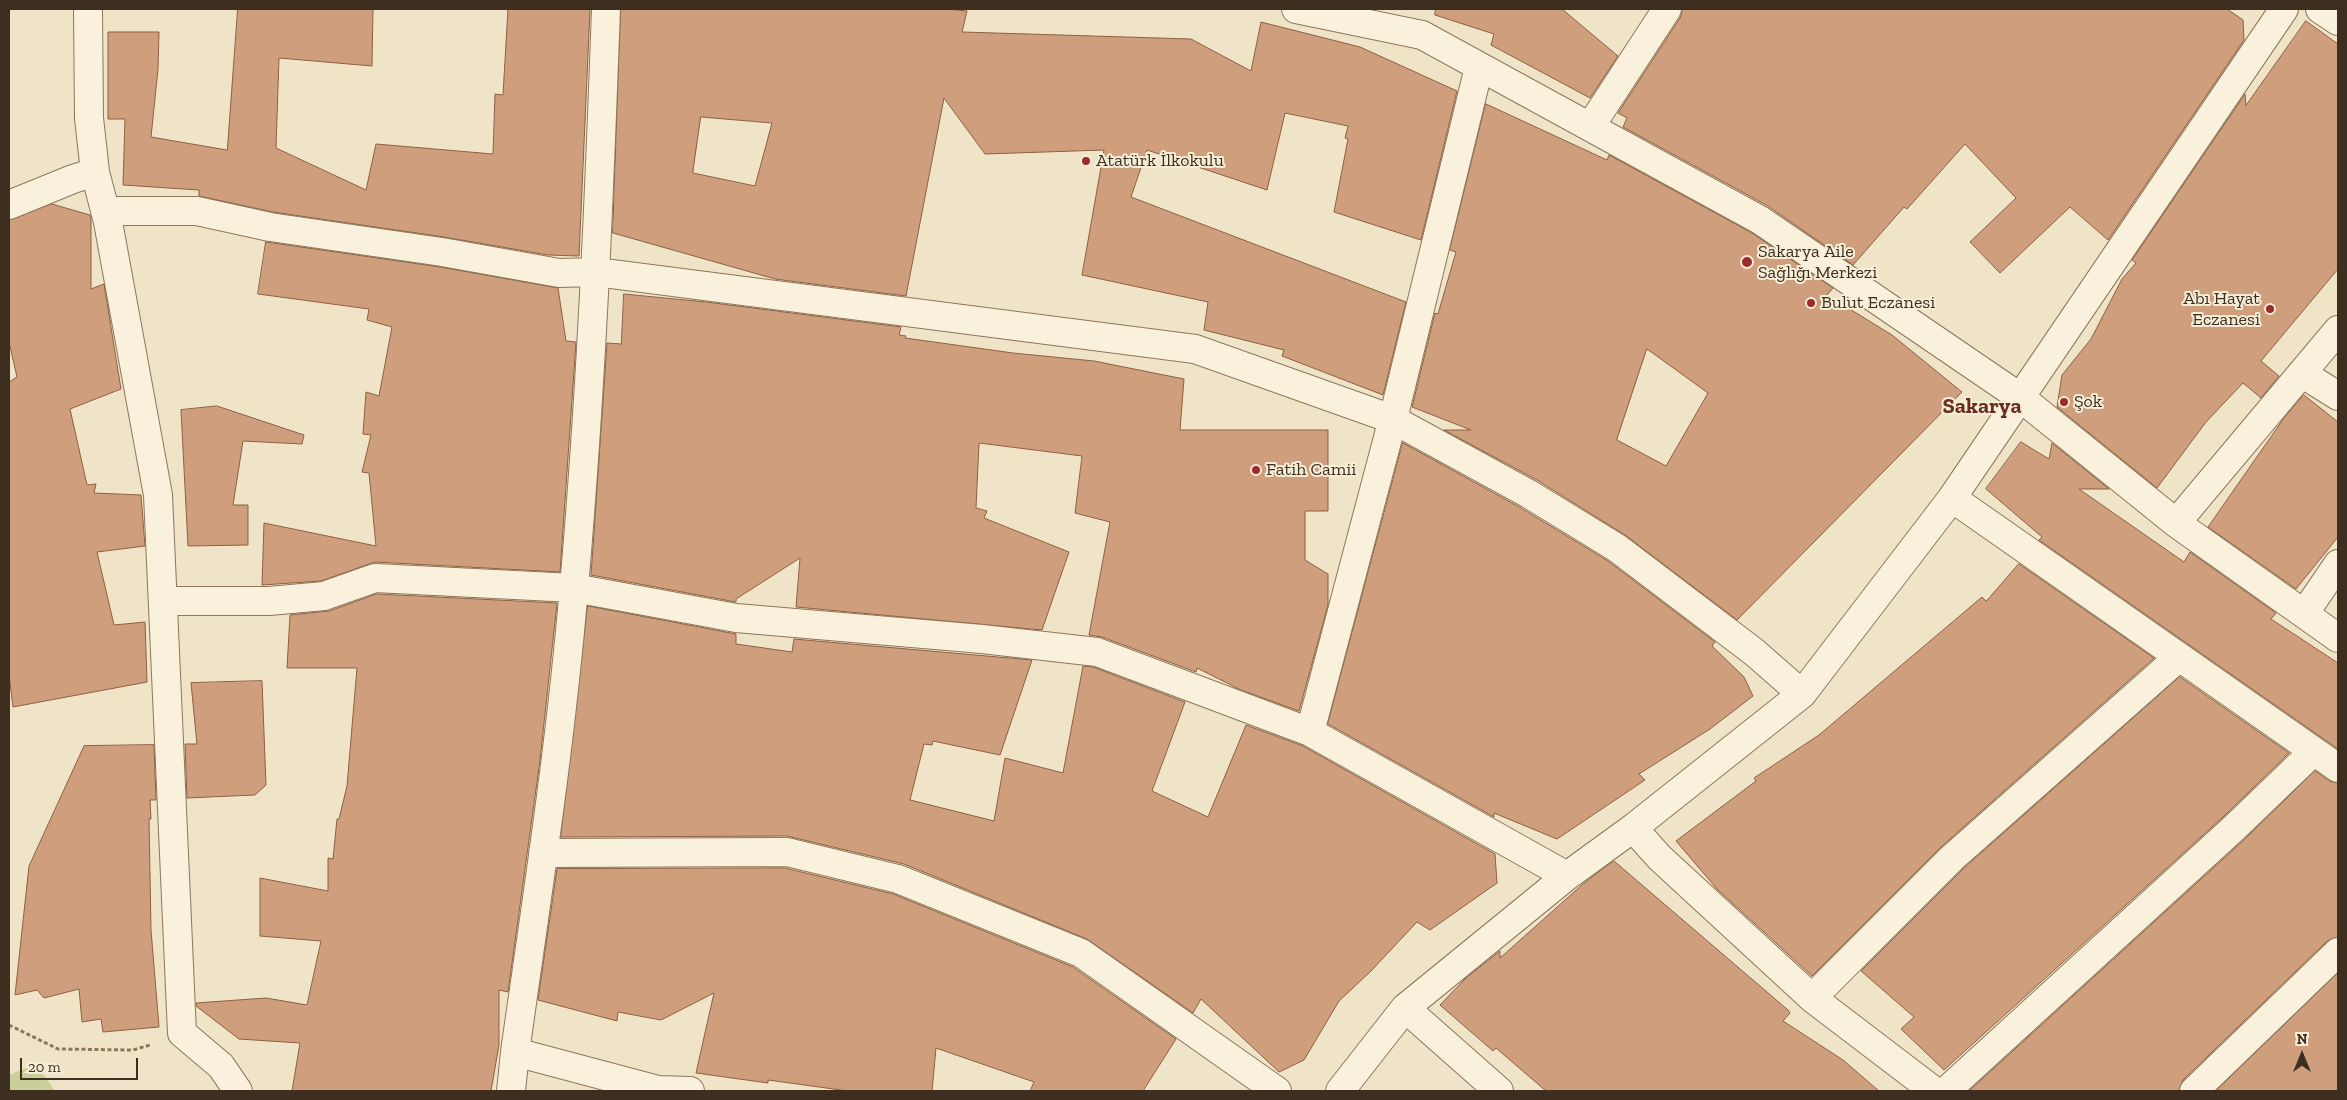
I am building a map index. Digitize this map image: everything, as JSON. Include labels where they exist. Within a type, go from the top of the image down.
[{"type":"street","points":[[88,9],[89,118],[95,172],[106,211],[158,495],[182,1033],[221,1066],[238,1091]]},
{"type":"street","points":[[511,1091],[544,852],[574,588],[596,272],[606,9]]},
{"type":"street","points":[[1296,9],[1422,35],[1760,220],[2022,398],[2176,523],[2338,638]]},
{"type":"street","points":[[1590,127],[1667,9]]},
{"type":"street","points":[[1340,1091],[1405,1008],[1567,876],[1633,828],[1802,694],[1952,498],[2022,398],[2284,9]]},
{"type":"street","points":[[2320,9],[2338,21]]},
{"type":"street","points":[[1310,732],[1392,419],[1480,67]]},
{"type":"street","points":[[9,205],[95,172]]},
{"type":"street","points":[[106,211],[197,211],[270,227],[442,252],[559,273],[596,272],[1195,349],[1392,419],[1529,494],[1617,548],[1754,652],[1802,694]]},
{"type":"street","points":[[2176,523],[2338,330]]},
{"type":"street","points":[[2303,374],[2338,396]]},
{"type":"street","points":[[1952,498],[2178,658],[2338,768]]},
{"type":"street","points":[[2304,614],[2338,564]]},
{"type":"street","points":[[163,601],[269,601],[324,596],[375,578],[574,588],[736,618],[982,639],[1097,652],[1310,732],[1567,876]]},
{"type":"street","points":[[1812,998],[1952,858],[2178,658]]},
{"type":"street","points":[[1946,1091],[2234,828],[2314,751]]},
{"type":"street","points":[[1633,828],[1660,858],[1812,998],[1934,1091]]},
{"type":"street","points":[[544,852],[786,852],[898,879],[1081,952],[1277,1091]]},
{"type":"street","points":[[2194,1091],[2338,952]]},
{"type":"street","points":[[1405,1008],[1499,1091]]},
{"type":"street","points":[[515,1052],[658,1090],[690,1091]]},
{"type":"path","points":[[9,1025],[58,1049],[133,1050],[175,1038],[182,1033]]},
{"type":"green space","points":[[36,1064],[55,1091],[9,1091],[9,1075]]},
{"type":"building","points":[[238,9],[373,9],[372,66],[279,58],[276,148],[366,190],[376,144],[493,154],[495,94],[503,95],[508,9],[590,9],[579,256],[548,255],[444,237],[273,212],[199,196],[199,190],[123,185],[125,119],[108,119],[108,32],[159,32],[158,69],[151,137],[227,150]]},
{"type":"building","points":[[621,9],[946,9],[967,11],[962,32],[1191,39],[1251,71],[1261,22],[1360,47],[1457,91],[1421,240],[1334,212],[1348,139],[1345,138],[1348,126],[1285,113],[1267,190],[1147,150],[1131,197],[1406,302],[1383,395],[1282,356],[1284,350],[1204,330],[1208,302],[1082,275],[1104,150],[985,154],[944,98],[906,296],[775,279],[613,233]],"holes":[[[701,117],[772,123],[755,186],[693,173]]]},
{"type":"building","points":[[1436,9],[1562,9],[1618,56],[1590,98],[1491,45],[1494,34],[1435,15]]},
{"type":"building","points":[[1683,9],[2227,9],[2243,20],[2244,40],[2108,240],[2070,207],[2000,273],[1970,242],[2016,198],[1965,144],[1907,209],[1904,207],[1853,265],[1768,206],[1623,127],[1627,118],[1618,113],[1680,18]]},
{"type":"building","points":[[2306,21],[2338,44],[2338,269],[2261,361],[2279,376],[2261,398],[2243,383],[2206,422],[2157,488],[2057,407],[2062,375],[2091,339],[2122,279],[2136,263],[2132,260],[2245,94],[2246,105]]},
{"type":"building","points":[[1486,104],[1607,160],[1609,155],[1752,233],[1833,288],[1827,295],[1892,335],[1962,392],[1737,620],[1625,535],[1537,480],[1444,430],[1471,430],[1412,407],[1435,313],[1438,314],[1456,252],[1450,250]],"holes":[[[1647,349],[1708,393],[1666,466],[1617,440]]]},
{"type":"building","points":[[52,204],[90,215],[91,289],[104,284],[121,389],[70,409],[87,485],[96,484],[94,493],[141,495],[145,546],[97,552],[114,625],[145,622],[147,682],[13,707],[9,675],[9,382],[17,377],[9,342],[9,220]]},
{"type":"building","points":[[266,242],[440,267],[558,288],[566,341],[576,342],[560,572],[375,562],[321,581],[262,585],[264,523],[376,546],[369,473],[362,472],[371,435],[363,434],[366,392],[379,396],[392,327],[367,320],[369,309],[258,294]]},
{"type":"building","points":[[624,294],[706,302],[901,327],[899,335],[906,336],[905,338],[1013,353],[1094,361],[1184,379],[1180,430],[1328,430],[1328,511],[1305,511],[1305,560],[1328,574],[1328,605],[1299,711],[1241,690],[1197,668],[1196,672],[1102,637],[1089,635],[1110,522],[1075,513],[1082,456],[979,443],[976,508],[987,511],[984,518],[1069,552],[1042,630],[796,607],[800,558],[736,599],[736,602],[591,575],[607,343],[621,344]]},
{"type":"building","points":[[2304,395],[2338,422],[2338,537],[2296,589],[2208,527],[2284,418]]},
{"type":"building","points":[[217,406],[304,435],[302,444],[243,441],[233,505],[248,505],[248,545],[188,546],[181,410]]},
{"type":"building","points":[[2021,442],[2049,459],[2052,443],[2109,489],[2079,489],[2184,562],[2190,552],[2276,613],[2271,619],[2338,663],[2338,749],[2039,540],[2042,537],[1986,489]]},
{"type":"building","points":[[1403,443],[1521,508],[1608,561],[1715,642],[1712,646],[1744,677],[1753,696],[1710,729],[1639,774],[1645,780],[1557,839],[1494,813],[1494,817],[1328,724]]},
{"type":"building","points":[[2019,564],[2154,658],[1942,846],[1812,976],[1717,889],[1676,841],[1756,781],[1754,778],[1819,735],[1982,597],[1986,601]]},
{"type":"building","points":[[377,594],[557,603],[540,760],[508,992],[499,990],[499,1045],[491,1091],[292,1091],[300,1043],[239,1039],[196,1006],[196,1003],[266,998],[307,1005],[321,941],[260,936],[260,878],[328,891],[328,858],[333,859],[337,819],[339,819],[347,786],[357,668],[287,668],[290,615],[329,611]]},
{"type":"building","points":[[588,606],[736,634],[736,644],[792,652],[794,639],[1032,660],[1000,755],[933,741],[932,745],[924,744],[910,800],[994,821],[1005,758],[1063,773],[1083,666],[1093,667],[1185,702],[1152,791],[1208,817],[1246,725],[1303,746],[1495,854],[1497,883],[1430,930],[1417,922],[1371,971],[1339,1001],[1304,1060],[1279,1072],[1201,999],[1193,1013],[1087,939],[904,864],[787,836],[561,837]]},
{"type":"building","points":[[2180,677],[2289,753],[2223,817],[1944,1070],[1901,1029],[1914,1017],[1861,971],[1963,869]]},
{"type":"building","points":[[262,681],[266,785],[255,795],[187,798],[185,744],[197,744],[191,683]]},
{"type":"building","points":[[154,745],[156,800],[150,800],[151,819],[149,819],[151,930],[159,1027],[103,1032],[101,1019],[82,1022],[79,989],[44,998],[37,990],[15,995],[29,866],[84,746]]},
{"type":"building","points":[[2315,771],[2329,781],[2338,783],[2338,937],[2327,941],[2183,1080],[2179,1091],[1969,1091],[2245,839]]},
{"type":"building","points":[[1614,861],[1788,1010],[1790,1013],[1783,1021],[1843,1060],[1879,1091],[1546,1091],[1496,1048],[1493,1051],[1440,1005],[1466,978],[1500,951],[1500,958],[1583,884]]},
{"type":"building","points":[[785,868],[893,894],[1073,967],[1176,1039],[1143,1091],[1030,1091],[1034,1082],[936,1048],[932,1091],[848,1091],[768,1080],[768,1083],[696,1073],[714,993],[661,1020],[618,1012],[617,1021],[538,1000],[557,869]]},
{"type":"building","points":[[2338,973],[2338,1091],[2216,1091]]},
{"type":"place","name":"Atatürk İlkokulu","points":[[1086,161]]},
{"type":"place","name":"Sakarya Aile Sağlığı Merkezi","points":[[1747,262]]},
{"type":"place","name":"Bulut Eczanesi","points":[[1811,303]]},
{"type":"place","name":"Abı Hayat Eczanesi","points":[[2270,309]]},
{"type":"place","name":"Şok","points":[[2064,402]]},
{"type":"place","name":"Fatih Camii","points":[[1256,470]]},
{"type":"district","name":"Sakarya","points":[[1982,407]]}]
